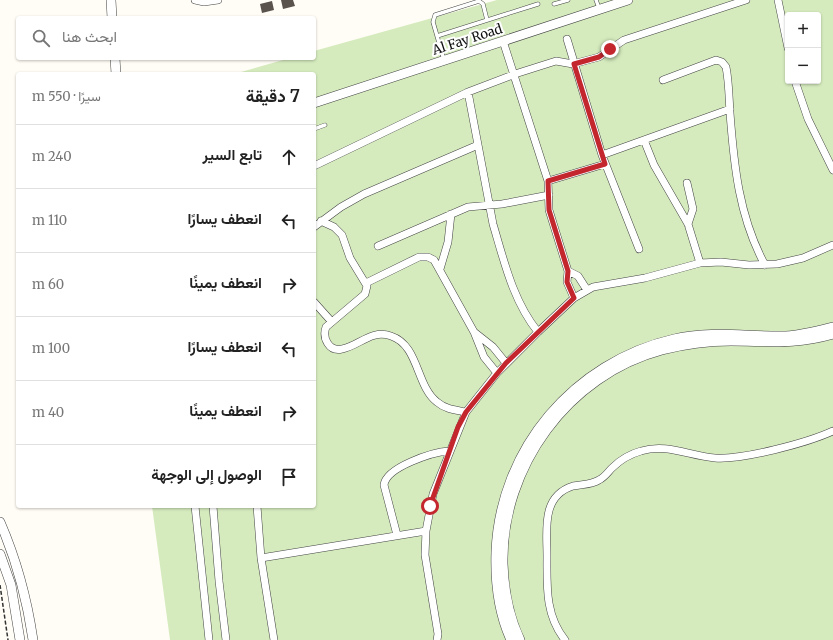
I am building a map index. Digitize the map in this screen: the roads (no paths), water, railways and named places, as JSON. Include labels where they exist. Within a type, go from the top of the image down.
[{"type":"street","points":[[111,0],[112,16]]},
{"type":"street","points":[[195,0],[204,2],[218,0]]},
{"type":"street","name":"Al Fay Road","points":[[316,102],[628,0]]},
{"type":"street","points":[[316,165],[468,92],[515,74],[559,61],[574,64],[603,56],[624,40],[746,0]]},
{"type":"street","points":[[778,0],[785,34]]},
{"type":"street","points":[[567,39],[605,164],[639,249]]},
{"type":"street","points":[[503,41],[515,74],[548,181],[549,210],[568,271],[567,282],[574,298]]},
{"type":"street","points":[[115,60],[116,72]]},
{"type":"street","points":[[663,80],[713,61],[722,62],[727,70],[734,162],[741,203],[753,242],[765,265]]},
{"type":"street","points":[[796,84],[808,119],[833,170]]},
{"type":"street","points":[[468,92],[489,206],[497,238],[513,286],[524,312],[538,332]]},
{"type":"street","points":[[602,155],[730,109]]},
{"type":"street","points":[[644,140],[657,171],[688,224],[700,262]]},
{"type":"street","points":[[316,225],[341,207],[364,194],[478,145]]},
{"type":"street","points":[[548,181],[605,164]]},
{"type":"street","points":[[687,183],[693,209],[688,224]]},
{"type":"street","points":[[378,246],[468,207],[489,206],[549,196]]},
{"type":"street","points":[[440,269],[448,242],[451,214]]},
{"type":"street","points":[[321,221],[334,228],[342,235],[353,265],[366,283],[365,294],[331,321],[326,327],[325,334],[327,341],[335,349],[344,349],[362,340],[378,335],[388,335],[400,341],[408,350],[432,398],[447,408],[466,412]]},
{"type":"street","points":[[438,640],[438,630],[426,567],[426,531],[433,494],[449,451],[466,412],[506,363],[574,298],[587,290],[600,285],[645,278],[700,262],[765,265],[803,258],[833,245]]},
{"type":"street","points":[[366,283],[422,257],[434,260],[474,332],[480,349],[497,373]]},
{"type":"street","points":[[568,271],[578,276],[587,290]]},
{"type":"street","points":[[316,304],[331,321]]},
{"type":"street","points":[[511,640],[500,608],[496,576],[496,544],[500,515],[512,476],[523,452],[538,428],[564,399],[607,366],[629,355],[663,342],[708,334],[796,335],[833,327]]},
{"type":"street","points":[[474,332],[493,347],[506,363]]},
{"type":"street","points":[[520,640],[510,613],[505,587],[504,546],[509,512],[520,477],[533,449],[551,424],[572,401],[608,373],[633,360],[660,350],[703,342],[786,342],[833,334]]},
{"type":"street","points":[[565,640],[551,616],[548,597],[547,520],[549,506],[559,494],[574,486],[595,482],[604,477],[625,458],[648,449],[672,449],[703,457],[727,458],[746,456],[814,438],[833,431]]},
{"type":"street","points":[[397,535],[384,484],[386,477],[426,456],[449,451]]},
{"type":"street","points":[[195,508],[208,640]]},
{"type":"street","points":[[213,508],[218,581],[226,640]]},
{"type":"street","points":[[257,508],[261,558],[274,640]]},
{"type":"street","points":[[0,522],[10,545],[23,584],[32,640]]},
{"type":"street","points":[[261,558],[426,531]]},
{"type":"street","points":[[0,554],[11,586],[20,640]]},
{"type":"lane","points":[[554,4],[568,0]]},
{"type":"lane","points":[[596,0],[599,10]]},
{"type":"lane","points":[[444,60],[432,21],[435,15],[478,1],[483,3],[487,20]]},
{"type":"lane","points":[[437,36],[538,4]]},
{"type":"lane","points":[[316,128],[325,125]]}]
